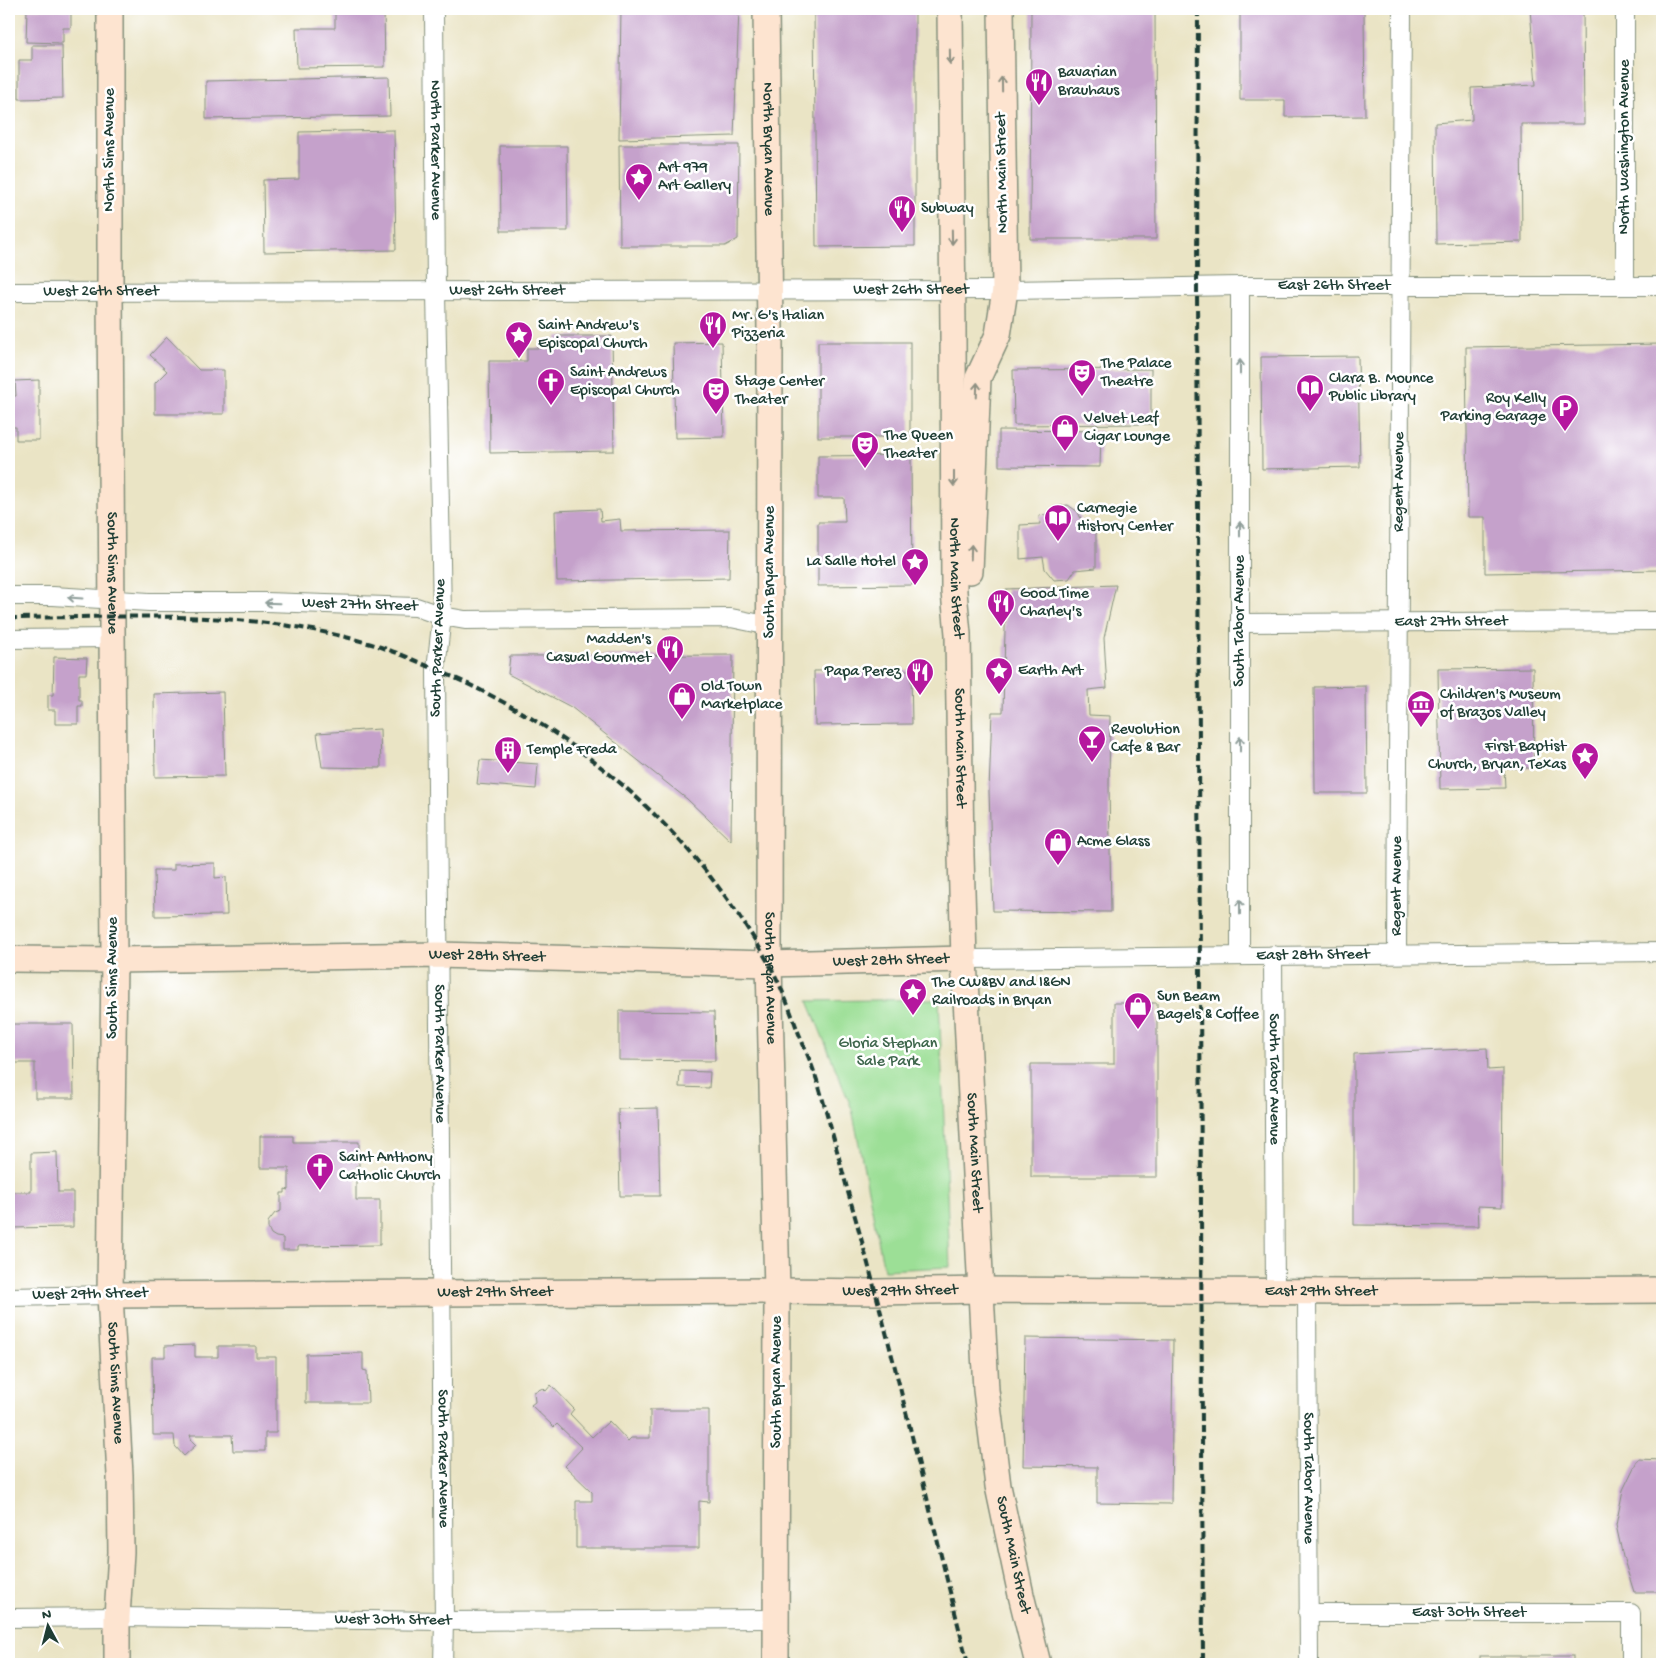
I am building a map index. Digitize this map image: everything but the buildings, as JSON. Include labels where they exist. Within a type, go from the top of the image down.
[{"type":"street","name":"North Sims Avenue","points":[[110,9],[110,291]]},
{"type":"street","name":"North Parker Avenue","points":[[434,9],[436,292]]},
{"type":"street","name":"North Bryan Avenue","points":[[766,9],[769,290]]},
{"type":"street","name":"North Main Street","points":[[950,9],[954,592],[958,634]]},
{"type":"street","name":"North Main Street","points":[[958,634],[969,596],[978,378],[998,335],[1005,290],[1001,9]]},
{"type":"street","name":"Regent Avenue","points":[[1398,954],[1402,9]]},
{"type":"street","name":"North Washington Avenue","points":[[1625,9],[1625,285]]},
{"type":"street","name":"East 26th Street","points":[[1005,290],[1240,286],[1662,286]]},
{"type":"street","name":"South Tabor Avenue","points":[[1240,286],[1240,956]]},
{"type":"street","name":"South Bryan Avenue","points":[[769,290],[769,964],[777,1291],[776,1664]]},
{"type":"street","name":"West 26th Street","points":[[9,292],[1005,290]]},
{"type":"street","name":"South Sims Avenue","points":[[110,291],[114,960],[110,1295],[120,1475],[121,1552],[117,1617],[117,1664]]},
{"type":"street","name":"South Parker Avenue","points":[[436,292],[442,616],[436,669],[443,1664]]},
{"type":"street","name":"West 27th Street","points":[[9,596],[416,607],[442,616],[465,620],[730,618],[770,626]]},
{"type":"street","name":"East 27th Street","points":[[1240,623],[1662,621]]},
{"type":"street","name":"South Main Street","points":[[958,634],[964,959],[986,1390],[998,1486],[1038,1664]]},
{"type":"street","points":[[9,639],[112,638]]},
{"type":"street","name":"East 28th Street","points":[[964,959],[1662,952]]},
{"type":"street","name":"West 28th Street","points":[[9,960],[438,955],[769,964],[964,959]]},
{"type":"street","name":"South Tabor Avenue","points":[[1273,956],[1275,1291]]},
{"type":"street","name":"West 29th Street","points":[[9,1297],[981,1290]]},
{"type":"street","name":"East 29th Street","points":[[981,1290],[1307,1292],[1662,1290]]},
{"type":"street","name":"South Tabor Avenue","points":[[1307,1292],[1308,1664]]},
{"type":"street","name":"East 30th Street","points":[[1308,1613],[1631,1613],[1631,1664]]},
{"type":"street","name":"West 30th Street","points":[[9,1618],[117,1617],[444,1621],[776,1619]]},
{"type":"green space","name":"Gloria Stephan Sale Park","points":[[939,999],[950,1267],[884,1270],[852,1109],[808,1001]]},
{"type":"railway","points":[[1198,9],[1197,287],[1203,1664]]},
{"type":"railway","points":[[9,618],[143,616],[232,620],[277,624],[321,631],[373,644],[484,692],[534,720],[581,752],[625,787],[666,826],[703,868],[737,913],[768,962],[784,995],[815,1074],[880,1309],[968,1664]]},
{"type":"place","name":"Bavarian Brauhaus","points":[[1039,106]]},
{"type":"place","name":"Art 979 Art Gallery","points":[[639,201]]},
{"type":"place","name":"Subway","points":[[902,233]]},
{"type":"place","name":"Mr. G's Italian Pizzeria","points":[[713,349]]},
{"type":"place","name":"Saint Andrew's Episcopal Church","points":[[519,359]]},
{"type":"place","name":"The Palace Theatre","points":[[1082,397]]},
{"type":"place","name":"Saint Andrews Episcopal Church","points":[[551,406]]},
{"type":"place","name":"Clara B. Mounce Public Library","points":[[1310,412]]},
{"type":"place","name":"Stage Center Theater","points":[[716,415]]},
{"type":"place","name":"Roy Kelly Parking Garage","points":[[1565,432]]},
{"type":"place","name":"Velvet Leaf Cigar Lounge","points":[[1065,452]]},
{"type":"place","name":"The Queen Theater","points":[[865,469]]},
{"type":"place","name":"Carnegie History Center","points":[[1058,542]]},
{"type":"place","name":"La Salle Hotel","points":[[915,586]]},
{"type":"place","name":"Good Time Charley's","points":[[1001,627]]},
{"type":"place","name":"Madden's Casual Gourmet","points":[[670,673]]},
{"type":"place","name":"Earth Art","points":[[999,695]]},
{"type":"place","name":"Papa Perez","points":[[920,696]]},
{"type":"place","name":"Old Town Marketplace","points":[[682,720]]},
{"type":"place","name":"Children's Museum of Brazos Valley","points":[[1421,728]]},
{"type":"place","name":"Revolution Cafe & Bar","points":[[1092,763]]},
{"type":"place","name":"Temple Freda","points":[[508,774]]},
{"type":"place","name":"First Baptist Church, Bryan, Texas","points":[[1585,780]]},
{"type":"place","name":"Acme Glass","points":[[1058,866]]},
{"type":"place","name":"The CW&BV and I&GN Railroads in Bryan","points":[[913,1016]]},
{"type":"place","name":"Sun Beam Bagels & Coffee","points":[[1138,1030]]},
{"type":"place","name":"Saint Anthony Catholic Church","points":[[320,1191]]}]
